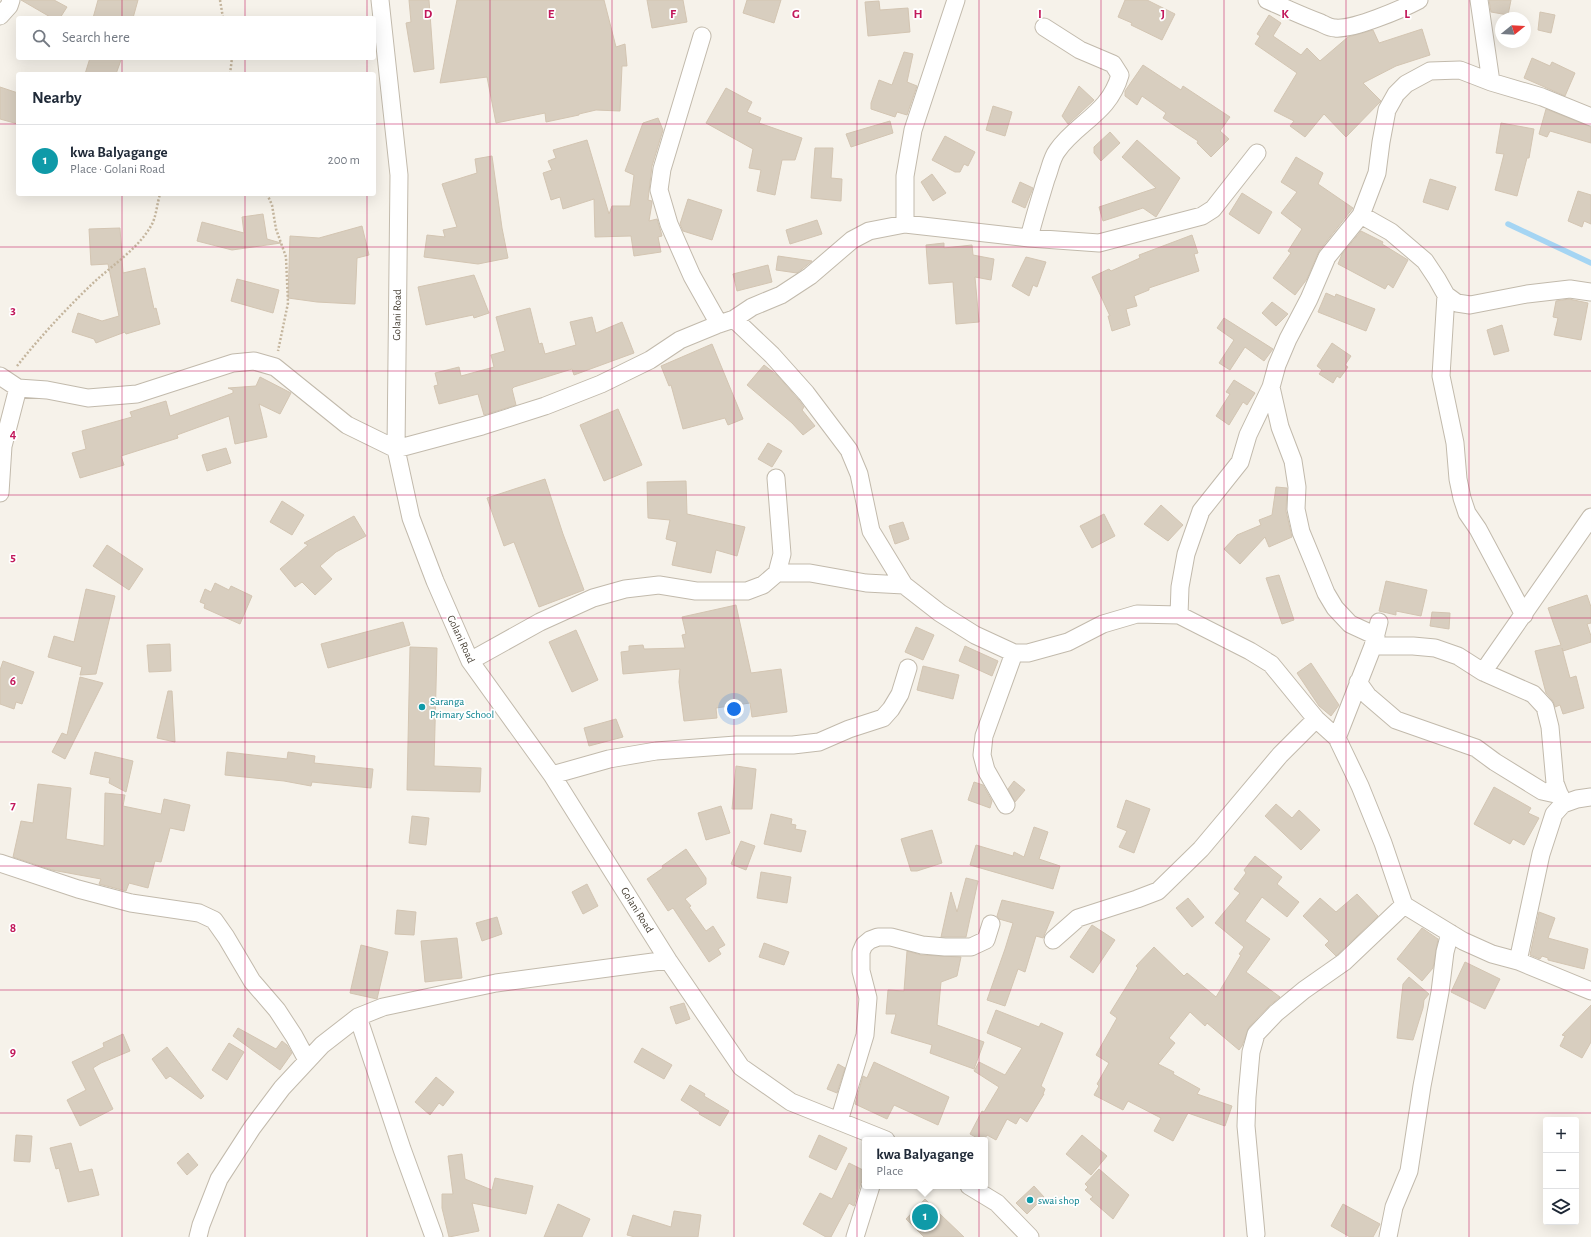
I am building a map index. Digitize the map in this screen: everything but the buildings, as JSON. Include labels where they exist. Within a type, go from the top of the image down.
[{"type":"street","points":[[0,16],[9,6],[11,0]]},
{"type":"street","name":"Golani Road","points":[[380,0],[399,175],[396,448],[411,518],[435,581],[470,661],[552,775],[668,960],[741,1067],[791,1102],[879,1137]]},
{"type":"street","points":[[905,224],[905,176],[914,130],[956,0]]},
{"type":"street","points":[[1267,0],[1309,19],[1335,28],[1347,27],[1366,22],[1419,0]]},
{"type":"street","points":[[1479,0],[1491,82]]},
{"type":"street","points":[[1029,238],[1042,189],[1056,151],[1104,107],[1116,89],[1120,75],[1113,64],[1080,50],[1044,27]]},
{"type":"street","points":[[702,36],[662,168],[659,190],[669,224],[692,276],[727,322],[772,355],[806,393],[850,450],[859,474],[871,532],[904,585],[940,612],[975,635],[1014,653],[1028,653],[1068,642],[1103,624],[1137,614],[1179,615],[1250,651],[1271,664],[1316,719],[1337,738],[1360,786],[1383,843],[1404,905],[1463,941],[1492,954],[1518,961],[1591,991]]},
{"type":"street","points":[[1179,615],[1180,587],[1186,554],[1202,511],[1240,462],[1248,435],[1271,387],[1277,365],[1288,339],[1309,299],[1327,257],[1361,215],[1377,174],[1387,110],[1396,94],[1406,84],[1430,71],[1460,70],[1491,82],[1542,97],[1591,117]]},
{"type":"street","points":[[0,493],[8,381],[88,398],[137,394],[233,364],[254,361],[275,367],[347,425],[396,448],[482,426],[552,403],[601,384],[650,360],[680,340],[727,322],[752,307],[781,295],[810,276],[852,240],[869,230],[905,224],[1029,238],[1099,243],[1202,216],[1213,209],[1257,153]]},
{"type":"street","points":[[1361,215],[1391,232],[1425,261],[1446,295],[1457,302],[1470,305],[1527,294],[1570,289],[1591,292]]},
{"type":"street","points":[[1446,295],[1440,376],[1455,443],[1458,479],[1462,498],[1467,513],[1478,529],[1524,615]]},
{"type":"street","points":[[1271,387],[1280,426],[1293,462],[1297,487],[1296,509],[1300,532],[1326,593],[1335,608],[1350,624],[1376,635],[1413,646],[1435,648],[1458,656],[1483,672],[1533,694],[1546,707],[1550,727],[1555,783],[1562,799]]},
{"type":"street","points":[[776,478],[782,554],[777,574]]},
{"type":"street","points":[[1483,672],[1591,517]]},
{"type":"street","points":[[470,661],[540,622],[593,598],[625,589],[660,585],[696,591],[747,591],[763,585],[777,574],[810,573],[866,583],[904,585]]},
{"type":"street","points":[[1337,738],[1376,635]]},
{"type":"street","points":[[1006,805],[986,770],[982,755],[984,736],[1014,653]]},
{"type":"street","points":[[552,775],[609,759],[656,751],[736,745],[793,745],[819,742],[849,729],[883,718],[891,709],[900,694],[908,668]]},
{"type":"street","points":[[1358,682],[1368,696],[1396,720],[1476,748],[1495,762],[1542,791],[1562,799],[1591,797]]},
{"type":"street","points":[[1052,940],[1078,918],[1158,891],[1200,849],[1280,755],[1316,719]]},
{"type":"street","points":[[1518,961],[1541,854],[1554,814],[1562,799]]},
{"type":"street","points":[[0,863],[78,889],[131,903],[199,913],[214,920],[252,981],[277,1010],[294,1036],[307,1060]]},
{"type":"street","points":[[1256,1234],[1246,1126],[1251,1052],[1256,1034],[1276,1013],[1304,990],[1344,962],[1404,905]]},
{"type":"street","points":[[839,1121],[865,1035],[868,998],[861,971],[861,952],[864,945],[870,940],[878,937],[891,937],[922,945],[971,947],[986,940],[991,924]]},
{"type":"street","points":[[1388,1237],[1394,1207],[1409,1171],[1422,1086],[1440,992],[1445,952],[1450,933]]},
{"type":"street","points":[[198,1237],[201,1224],[219,1179],[252,1128],[282,1088],[307,1060],[322,1045],[358,1017],[383,1007],[496,983],[668,960]]},
{"type":"street","points":[[358,1017],[402,1149],[434,1237]]},
{"type":"street","points":[[855,1237],[869,1189]]},
{"type":"street","points":[[974,1189],[997,1203],[1030,1237]]},
{"type":"path","points":[[220,0],[223,16]]},
{"type":"path","points":[[230,72],[232,60]]},
{"type":"path","points":[[8,381],[57,319],[107,270],[132,250],[151,226],[159,196]]},
{"type":"path","points":[[268,196],[272,205],[276,229],[286,257],[288,303],[275,367]]},
{"type":"waterway","points":[[1508,224],[1591,263]]},
{"type":"place","name":"Saranga Primary School","points":[[422,707]]},
{"type":"place","name":"swai shop","points":[[1030,1200]]},
{"type":"place","name":"kwa Balyagange","points":[[925,1217]]}]
